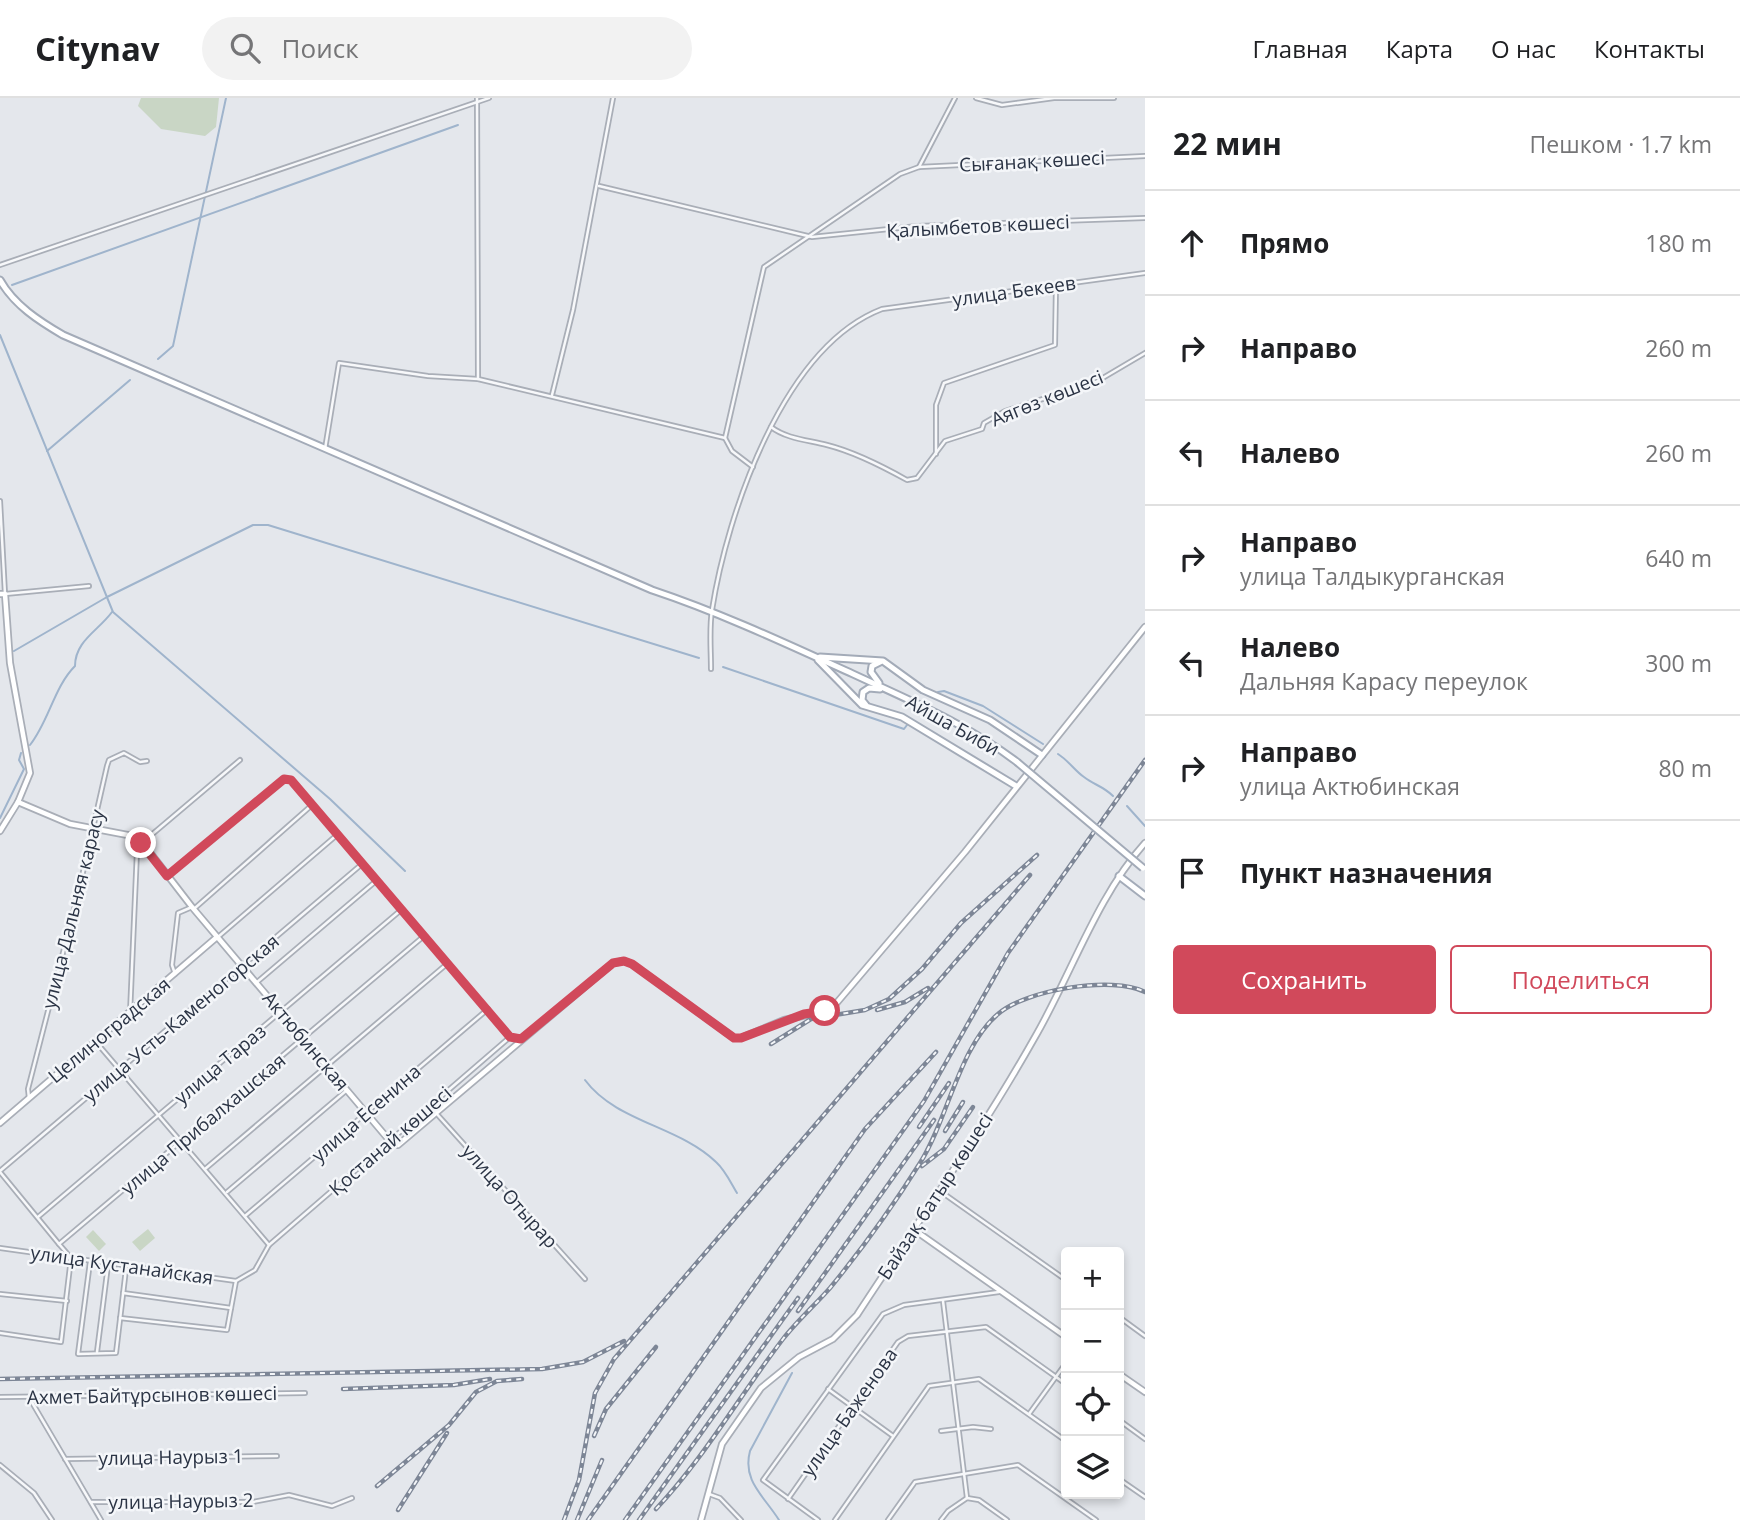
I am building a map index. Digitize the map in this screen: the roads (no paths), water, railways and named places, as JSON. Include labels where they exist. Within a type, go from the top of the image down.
[{"type":"main road","name":"Айша Биби","points":[[0,280],[7,293],[36,319],[63,335],[652,590],[712,610],[958,723],[1017,762],[1144,869]]},
{"type":"main road","points":[[816,657],[883,661],[923,690],[990,720],[1042,755]]},
{"type":"main road","points":[[816,657],[844,689],[868,707],[902,717],[1016,786]]},
{"type":"main road","points":[[883,661],[872,666],[871,672],[887,690]]},
{"type":"main road","points":[[868,707],[862,695],[866,690],[887,690]]},
{"type":"main road","points":[[1119,876],[1145,896]]},
{"type":"street","points":[[0,265],[489,98]]},
{"type":"street","points":[[552,395],[599,186],[613,98]]},
{"type":"street","points":[[752,467],[732,451],[725,438],[764,267],[812,237],[900,174],[919,167],[956,98]]},
{"type":"street","points":[[976,98],[1002,106],[1054,98],[1114,98]]},
{"type":"street","points":[[477,100],[478,379]]},
{"type":"street","name":"Сығанақ көшесі","points":[[919,167],[1145,156]]},
{"type":"street","points":[[599,186],[812,237]]},
{"type":"street","name":"Қалымбетов көшесі","points":[[812,237],[918,226],[1145,218]]},
{"type":"street","name":"улица Бекеев","points":[[770,427],[821,353],[848,330],[882,309],[1145,273]]},
{"type":"street","points":[[936,454],[936,405],[944,383],[1055,345],[1056,285]]},
{"type":"street","name":"Аягөз көшесі","points":[[770,427],[779,434],[827,445],[880,465],[907,480],[917,478],[945,441],[982,429],[984,423],[1005,411],[1096,382],[1145,352]]},
{"type":"street","points":[[325,449],[339,363],[428,376],[478,379],[725,438]]},
{"type":"street","points":[[711,668],[712,610],[737,501],[770,427]]},
{"type":"street","points":[[0,501],[3,594],[10,663],[30,773],[18,802],[0,831]]},
{"type":"street","points":[[3,594],[89,586]]},
{"type":"street","points":[[436,1113],[613,963],[620,961],[632,964],[734,1038],[741,1038],[804,1014],[825,1011],[834,1006],[1145,627]]},
{"type":"street","name":"улица Дальняя карасу","points":[[29,1098],[27,1089],[109,761],[124,754],[140,762],[148,761]]},
{"type":"street","points":[[130,1013],[137,851],[142,843],[240,760]]},
{"type":"street","points":[[167,876],[284,779],[291,780],[510,1037],[521,1039]]},
{"type":"street","points":[[18,802],[70,824],[138,837],[142,843]]},
{"type":"street","points":[[175,974],[172,965],[178,913],[193,907],[312,805]]},
{"type":"street","points":[[217,937],[338,834]]},
{"type":"street","name":"Актюбинская","points":[[142,843],[217,937],[394,1145],[401,1144],[436,1113]]},
{"type":"street","name":"Байзақ батыр көшесі","points":[[701,1520],[722,1444],[761,1388],[799,1357],[833,1339],[857,1315],[975,1137],[1035,1038],[1119,876],[1145,844]]},
{"type":"street","name":"улица Усть-Каменогорская","points":[[0,1172],[362,864]]},
{"type":"street","points":[[256,983],[377,880]]},
{"type":"street","name":"улица Тараз","points":[[38,1217],[401,910]]},
{"type":"street","name":"улица Прибалхашская","points":[[59,1244],[424,936]]},
{"type":"street","name":"Целиноградская","points":[[0,1123],[217,937]]},
{"type":"street","points":[[205,1169],[448,963]]},
{"type":"street","name":"улица Есенина","points":[[245,1216],[488,1009]]},
{"type":"street","name":"Қостанай көшесі","points":[[269,1245],[510,1037]]},
{"type":"street","points":[[96,1042],[269,1245]]},
{"type":"street","name":"улица Есенина","points":[[226,1193],[347,1090]]},
{"type":"street","name":"улица Отырар","points":[[436,1113],[585,1279]]},
{"type":"street","points":[[0,1172],[71,1258],[61,1342],[0,1333]]},
{"type":"street","points":[[939,1190],[1061,1276]]},
{"type":"street","points":[[913,1229],[1061,1333]]},
{"type":"street","name":"улица Кустанайская","points":[[0,1248],[236,1281],[255,1270],[269,1245]]},
{"type":"street","points":[[90,1262],[78,1354],[117,1353],[126,1267]]},
{"type":"street","points":[[97,1353],[108,1265]]},
{"type":"street","points":[[119,1318],[227,1330],[236,1281]]},
{"type":"street","points":[[818,1520],[763,1480],[883,1314],[904,1305],[994,1295],[1001,1291]]},
{"type":"street","points":[[122,1293],[231,1308]]},
{"type":"street","points":[[0,1294],[67,1301]]},
{"type":"street","points":[[943,1301],[967,1498]]},
{"type":"street","points":[[1124,1321],[1145,1336]]},
{"type":"street","name":"улица Баженова","points":[[788,1499],[898,1342],[908,1336],[986,1327],[1061,1380]]},
{"type":"street","points":[[1029,1414],[1061,1371]]},
{"type":"street","points":[[1124,1377],[1145,1392]]},
{"type":"street","points":[[835,1520],[929,1386],[952,1380],[979,1378],[1061,1437]]},
{"type":"street","points":[[828,1389],[893,1436]]},
{"type":"street","name":"Ахмет Байтұрсынов көшесі","points":[[0,1398],[305,1393]]},
{"type":"street","points":[[29,1398],[101,1520]]},
{"type":"street","points":[[1124,1424],[1145,1439]]},
{"type":"street","points":[[941,1431],[990,1429]]},
{"type":"street","name":"улица Наурыз 1","points":[[65,1459],[277,1455]]},
{"type":"street","points":[[888,1520],[915,1482],[1018,1465],[1096,1520]]},
{"type":"street","points":[[1,1468],[34,1493],[52,1520]]},
{"type":"street","points":[[1124,1482],[1145,1497]]},
{"type":"street","points":[[709,1493],[720,1498],[741,1520]]},
{"type":"street","name":"улица Наурыз 2","points":[[91,1502],[253,1502],[289,1495],[332,1506],[352,1498]]},
{"type":"street","points":[[942,1520],[948,1511],[967,1498],[979,1500],[1007,1520]]},
{"type":"waterway","points":[[158,359],[173,346],[226,98]]},
{"type":"waterway","points":[[12,285],[458,125]]},
{"type":"waterway","points":[[0,335],[113,612],[330,799],[405,871]]},
{"type":"waterway","points":[[47,451],[130,380]]},
{"type":"waterway","points":[[14,651],[107,597],[253,525],[268,525],[699,658]]},
{"type":"waterway","points":[[30,745],[62,684],[75,666],[83,643],[112,612]]},
{"type":"waterway","points":[[723,667],[904,729],[907,725]]},
{"type":"waterway","points":[[938,692],[944,691],[983,706],[1043,744]]},
{"type":"waterway","points":[[0,818],[24,769],[19,760],[21,753]]},
{"type":"waterway","points":[[1058,754],[1081,775],[1113,796]]},
{"type":"waterway","points":[[1127,806],[1145,826]]},
{"type":"waterway","points":[[585,1080],[613,1105],[701,1150],[719,1165],[737,1193]]},
{"type":"waterway","points":[[779,1520],[756,1488],[748,1462],[750,1451],[792,1373]]},
{"type":"railway","points":[[625,1520],[924,1101],[1008,953],[1145,760]]},
{"type":"railway","points":[[771,1044],[811,1019],[865,1010],[889,999],[922,969],[961,923],[1037,855]]},
{"type":"railway","points":[[564,1520],[579,1480],[595,1393],[614,1359],[1030,875]]},
{"type":"railway","points":[[656,1509],[706,1447],[783,1339],[830,1288],[877,1227],[930,1145],[973,1045],[998,1014],[1028,998],[1070,988],[1112,985],[1145,992]]},
{"type":"railway","points":[[877,1010],[905,1002],[928,988]]},
{"type":"railway","points":[[588,1520],[865,1129],[936,1052]]},
{"type":"railway","points":[[919,1127],[949,1083]]},
{"type":"railway","points":[[945,1131],[963,1102]]},
{"type":"railway","points":[[922,1166],[944,1149],[973,1107]]},
{"type":"railway","points":[[798,1311],[934,1120]]},
{"type":"railway","points":[[639,1520],[798,1298]]},
{"type":"railway","points":[[0,1379],[542,1369],[583,1362],[624,1341]]},
{"type":"railway","points":[[594,1436],[606,1409],[656,1347]]},
{"type":"railway","points":[[343,1389],[454,1385],[490,1379]]},
{"type":"railway","points":[[377,1486],[449,1425],[476,1392],[497,1381],[522,1379]]},
{"type":"railway","points":[[398,1510],[447,1433]]},
{"type":"railway","points":[[577,1520],[602,1460]]}]
